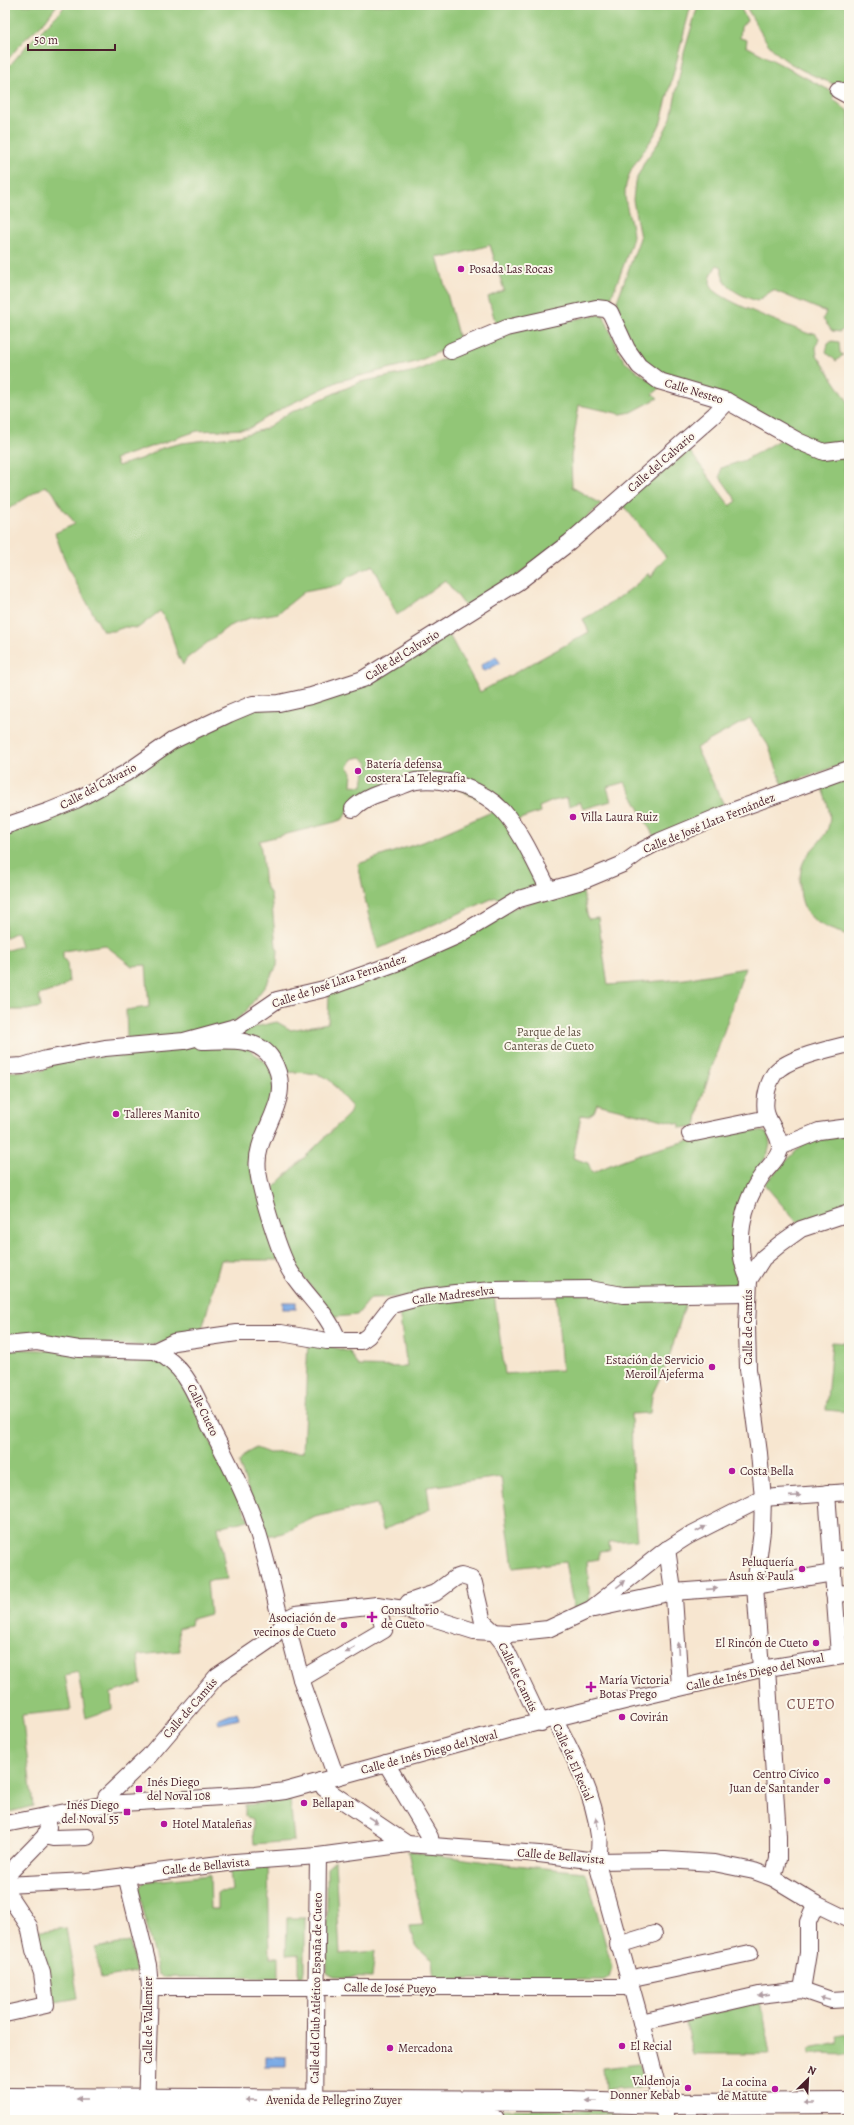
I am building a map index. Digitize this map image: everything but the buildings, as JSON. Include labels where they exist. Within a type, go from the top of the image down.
[{"type":"main road","name":"Avenida de Pellegrino Zuyer","points":[[5,2098],[146,2112],[315,2120],[494,2120]]},
{"type":"main road","name":"Avenida de Pellegrino Zuyer","points":[[5,2115],[146,2112],[315,2099],[570,2101],[664,2112],[849,2103]]},
{"type":"street","name":"Calle Nesteo","points":[[451,352],[506,328],[596,308],[605,309],[610,312],[627,349],[639,366],[659,381],[727,401],[800,442],[824,452],[849,449]]},
{"type":"street","name":"Calle del Calvario","points":[[5,826],[49,812],[89,794],[126,773],[172,741],[253,704],[279,703],[363,680],[518,582],[570,542],[714,415],[727,401]]},
{"type":"street","name":"Calle de José Llata Fernández","points":[[5,1067],[23,1066],[105,1048],[184,1042],[239,1026],[277,1000],[324,989],[433,948],[477,926],[519,899],[585,880],[623,864],[641,851],[660,841],[732,811],[849,769]]},
{"type":"street","points":[[353,809],[365,800],[415,781],[446,782],[471,790],[493,802],[502,810],[520,834],[549,890]]},
{"type":"street","points":[[184,1042],[244,1041],[263,1050],[271,1057],[279,1078],[280,1092],[273,1119],[261,1144],[258,1157],[258,1170],[262,1193],[286,1263],[292,1274],[331,1322],[339,1340]]},
{"type":"street","points":[[748,1287],[742,1253],[744,1214],[758,1182],[774,1160],[780,1147],[778,1136],[768,1118],[766,1110],[769,1086],[775,1074],[781,1067],[801,1058],[849,1044]]},
{"type":"street","points":[[690,1134],[768,1118]]},
{"type":"street","points":[[780,1147],[819,1131],[849,1127]]},
{"type":"street","name":"Calle de Camús","points":[[764,1669],[755,1586],[762,1531],[763,1498],[759,1452],[748,1369],[748,1287],[763,1258],[780,1244],[801,1229],[849,1213]]},
{"type":"street","name":"Calle Madreselva","points":[[155,1351],[174,1342],[237,1333],[281,1334],[327,1341],[362,1340],[368,1336],[392,1305],[422,1297],[455,1292],[589,1289],[623,1295],[748,1287]]},
{"type":"street","points":[[5,1345],[37,1342],[79,1349],[155,1351]]},
{"type":"street","name":"Calle Cueto","points":[[155,1351],[173,1363],[190,1382],[229,1460],[257,1530],[279,1614],[286,1622]]},
{"type":"street","points":[[763,1498],[849,1492]]},
{"type":"street","points":[[827,1493],[832,1566],[842,1593],[844,1655]]},
{"type":"street","name":"Calle de Camús","points":[[591,1609],[667,1549],[707,1526],[763,1498]]},
{"type":"street","points":[[667,1549],[673,1592],[680,1687]]},
{"type":"street","name":"Calle de Camús","points":[[106,1804],[106,1797],[149,1756],[217,1676],[270,1640],[286,1622],[296,1614],[377,1605],[404,1609],[465,1628],[495,1633],[548,1629],[591,1609],[673,1592],[755,1586],[832,1566],[849,1558]]},
{"type":"street","name":"Calle de Camús","points":[[404,1609],[409,1602],[435,1593],[455,1578],[467,1577],[474,1583],[483,1622],[503,1643],[547,1721]]},
{"type":"street","points":[[301,1679],[384,1630],[377,1605]]},
{"type":"street","points":[[286,1622],[301,1679],[336,1777]]},
{"type":"street","name":"Calle de Inés Diego del Noval","points":[[5,1824],[106,1804],[270,1794],[680,1687],[764,1669],[844,1655]]},
{"type":"street","points":[[764,1669],[778,1847],[778,1859],[768,1876]]},
{"type":"street","name":"Calle de El Recial","points":[[547,1721],[589,1794],[601,1850],[597,1861],[618,1945],[641,2022],[664,2112]]},
{"type":"street","points":[[386,1764],[430,1837],[431,1845]]},
{"type":"street","points":[[320,1781],[324,1788],[407,1844]]},
{"type":"street","points":[[5,1877],[45,1836],[48,1827],[46,1816]]},
{"type":"street","points":[[45,1836],[54,1838],[87,1836]]},
{"type":"street","name":"Calle de Bellavista","points":[[5,1885],[87,1881],[235,1862],[318,1856],[407,1844],[539,1854],[597,1861],[665,1860],[714,1863],[768,1876],[816,1904],[849,1920]]},
{"type":"street","name":"Calle del Club Atlético España de Cueto","points":[[315,2120],[318,1856]]},
{"type":"street","name":"Calle de Vallemier","points":[[126,1875],[148,1965],[150,1986],[146,2112]]},
{"type":"street","points":[[5,1890],[29,1926],[34,1950],[42,1973],[46,2005],[5,2014]]},
{"type":"street","points":[[802,1990],[808,1953],[808,1922],[816,1904]]},
{"type":"street","points":[[618,1945],[654,1934]]},
{"type":"street","points":[[629,1983],[750,1953]]},
{"type":"street","name":"Calle de José Pueyo","points":[[150,1986],[473,1989],[629,1983]]},
{"type":"street","points":[[641,2022],[759,1995],[802,1990],[831,2000],[849,1999]]},
{"type":"green space","points":[[5,5],[57,5],[45,21],[22,42],[5,63]]},
{"type":"green space","points":[[65,5],[691,5],[661,122],[632,168],[626,185],[625,198],[633,236],[609,302],[497,328],[488,297],[504,290],[490,245],[447,257],[437,256],[460,343],[416,362],[339,381],[284,407],[248,429],[197,431],[115,459],[118,466],[143,458],[162,448],[182,443],[239,436],[265,429],[287,414],[360,382],[416,371],[502,333],[603,314],[620,354],[625,362],[660,388],[653,394],[658,398],[632,412],[621,414],[579,405],[571,457],[572,487],[601,504],[575,529],[509,582],[467,608],[445,580],[397,615],[373,565],[348,577],[340,585],[304,592],[278,613],[250,618],[229,626],[186,659],[183,665],[176,651],[168,624],[160,611],[138,628],[125,627],[113,631],[103,631],[71,574],[62,553],[55,533],[75,524],[69,515],[63,510],[53,492],[45,486],[5,511],[5,71]]},
{"type":"green space","points":[[698,5],[739,5],[747,20],[741,27],[740,38],[747,40],[746,46],[829,90],[835,94],[833,99],[849,112],[849,326],[840,332],[832,331],[823,319],[826,312],[773,290],[757,301],[745,296],[733,290],[728,285],[722,274],[722,267],[717,265],[712,273],[710,282],[712,288],[718,294],[729,300],[809,334],[815,333],[819,338],[816,348],[817,355],[849,403],[849,444],[825,447],[662,376],[637,356],[620,317],[617,301],[640,238],[633,200],[635,182],[645,161],[659,142],[671,118],[684,53]]},
{"type":"green space","points":[[745,5],[849,5],[849,91],[796,67],[777,53],[769,45]]},
{"type":"green space","points":[[832,341],[839,342],[840,353],[843,355],[836,361],[826,352],[828,344]]},
{"type":"green space","points":[[781,439],[842,456],[849,501],[849,762],[783,785],[768,745],[750,718],[696,748],[725,807],[654,837],[625,782],[607,787],[611,801],[583,809],[580,802],[569,806],[567,798],[553,801],[539,807],[540,812],[517,820],[438,778],[352,803],[343,819],[259,841],[263,862],[264,882],[271,895],[276,946],[278,950],[277,966],[265,986],[246,1011],[232,1024],[178,1036],[127,1039],[126,1010],[149,1007],[146,965],[132,966],[105,945],[63,951],[63,958],[67,963],[69,982],[61,988],[39,995],[41,1007],[27,1010],[5,1010],[5,951],[21,946],[17,932],[5,938],[5,829],[251,709],[294,705],[447,631],[480,692],[589,632],[583,619],[618,598],[649,573],[651,578],[656,568],[666,557],[621,503],[686,446],[730,506],[737,501],[720,477],[721,468],[745,460]],"holes":[[[361,757],[367,762],[369,768],[365,771],[363,786],[351,785],[352,772],[348,767],[352,759]]]},
{"type":"green space","points":[[849,773],[849,935],[822,925],[808,914],[801,897],[800,886],[803,862],[825,834],[828,829],[830,819],[829,808],[820,783]]},
{"type":"green space","points":[[496,810],[543,884],[503,903],[496,897],[378,949],[368,913],[358,864],[428,840]]},
{"type":"green space","name":"Parque de las Canteras de Cueto","points":[[582,887],[588,919],[598,918],[608,985],[685,979],[745,968],[700,1103],[696,1126],[680,1128],[680,1124],[597,1104],[594,1112],[588,1116],[581,1115],[573,1158],[588,1163],[592,1173],[619,1161],[678,1143],[743,1131],[758,1131],[768,1134],[770,1144],[768,1153],[757,1172],[739,1265],[740,1288],[371,1298],[357,1315],[335,1317],[290,1260],[269,1192],[348,1115],[352,1107],[330,1080],[311,1073],[284,1072],[274,1055],[213,1036],[277,1022],[291,1030],[328,1023],[329,992],[507,910]]},
{"type":"green space","points":[[191,1046],[245,1046],[269,1065],[276,1082],[259,1136],[281,1260],[221,1260],[201,1333],[148,1346],[5,1340],[5,1072],[44,1070],[59,1061]]},
{"type":"green space","points":[[849,1131],[849,1207],[829,1211],[811,1218],[800,1226],[764,1184],[806,1141]]},
{"type":"green space","points":[[556,1292],[687,1299],[668,1361],[652,1395],[650,1413],[631,1414],[633,1495],[637,1540],[609,1542],[610,1550],[599,1551],[599,1559],[587,1561],[590,1602],[574,1609],[565,1562],[513,1568],[501,1477],[427,1487],[430,1509],[383,1530],[376,1504],[315,1517],[284,1533],[266,1536],[258,1519],[239,1463],[245,1454],[256,1448],[269,1453],[303,1452],[308,1340],[350,1352],[358,1366],[407,1367],[398,1305],[494,1295],[505,1374],[562,1370]]},
{"type":"green space","points":[[832,1342],[849,1343],[849,1412],[826,1410]]},
{"type":"green space","points":[[5,1349],[118,1352],[119,1360],[140,1360],[148,1356],[174,1367],[249,1520],[218,1527],[227,1579],[207,1581],[210,1614],[192,1619],[191,1625],[178,1628],[180,1651],[138,1655],[141,1684],[111,1693],[112,1709],[86,1718],[78,1672],[65,1675],[71,1710],[22,1715],[33,1806],[10,1812],[5,1788]]},
{"type":"green space","points":[[290,1800],[294,1841],[254,1844],[252,1819],[245,1816],[245,1805]]},
{"type":"green space","points":[[408,1851],[487,1862],[583,1872],[587,1876],[612,1967],[609,1977],[604,1980],[434,1979],[432,1960],[416,1946],[412,1937],[410,1926],[423,1925]]},
{"type":"green space","points":[[335,1860],[340,1954],[375,1951],[372,1978],[334,1977],[327,1973],[327,1867]]},
{"type":"green space","points":[[268,1865],[270,1957],[278,1957],[278,1978],[166,1977],[158,1974],[139,1892],[139,1888],[144,1882],[210,1875],[211,1909],[218,1909],[218,1892],[232,1891],[230,1871],[233,1869]]},
{"type":"green space","points":[[287,1918],[305,1918],[305,1970],[304,1975],[299,1978],[299,1954],[286,1955]]},
{"type":"green space","points":[[66,1928],[78,1998],[50,2003],[33,1932]]},
{"type":"green space","points":[[130,1942],[136,1972],[101,1978],[95,1948]]},
{"type":"green space","points":[[760,2001],[770,2054],[693,2054],[684,2020]]},
{"type":"green space","points":[[849,2034],[849,2055],[809,2054],[809,2049],[838,2043],[837,2036]]},
{"type":"green space","points":[[639,2064],[645,2082],[643,2087],[605,2089],[603,2068]]},
{"type":"green space","points":[[350,2107],[640,2111],[640,2115],[350,2112]]},
{"type":"water","points":[[496,656],[500,663],[485,671],[482,670],[481,665]]},
{"type":"water","points":[[283,1302],[296,1302],[296,1309],[283,1309]]},
{"type":"water","points":[[237,1712],[239,1719],[219,1724],[217,1720]]},
{"type":"water","points":[[265,2056],[286,2057],[286,2067],[265,2067]]},
{"type":"place","name":"Posada Las Rocas","points":[[461,269]]},
{"type":"place","name":"Batería defensa costera La Telegrafía","points":[[358,771]]},
{"type":"place","name":"Villa Laura Ruiz","points":[[573,817]]},
{"type":"place","name":"Talleres Manito","points":[[116,1114]]},
{"type":"place","name":"Estación de Servicio Meroil Ajeferma","points":[[712,1367]]},
{"type":"place","name":"Costa Bella","points":[[732,1471]]},
{"type":"place","name":"Peluquería Asun & Paula","points":[[802,1569]]},
{"type":"place","name":"Consultorio de Cueto","points":[[372,1617]]},
{"type":"place","name":"Asociación de vecinos de Cueto","points":[[344,1625]]},
{"type":"place","name":"El Rincón de Cueto","points":[[816,1643]]},
{"type":"place","name":"María Victoria Botas Prego","points":[[591,1687]]},
{"type":"place","name":"Covirán","points":[[622,1717]]},
{"type":"place","name":"Centro Cívico Juan de Santander","points":[[827,1781]]},
{"type":"place","name":"Inés Diego del Noval 108","points":[[139,1789]]},
{"type":"place","name":"Bellapan","points":[[304,1803]]},
{"type":"place","name":"Inés Diego del Noval 55","points":[[127,1812]]},
{"type":"place","name":"Hotel Mataleñas","points":[[164,1824]]},
{"type":"place","name":"El Recial","points":[[622,2046]]},
{"type":"place","name":"Mercadona","points":[[390,2048]]},
{"type":"place","name":"Valdenoja Donner Kebab","points":[[688,2088]]},
{"type":"place","name":"La cocina de Matute","points":[[775,2089]]},
{"type":"district","name":"CUETO","points":[[811,1704]]}]
